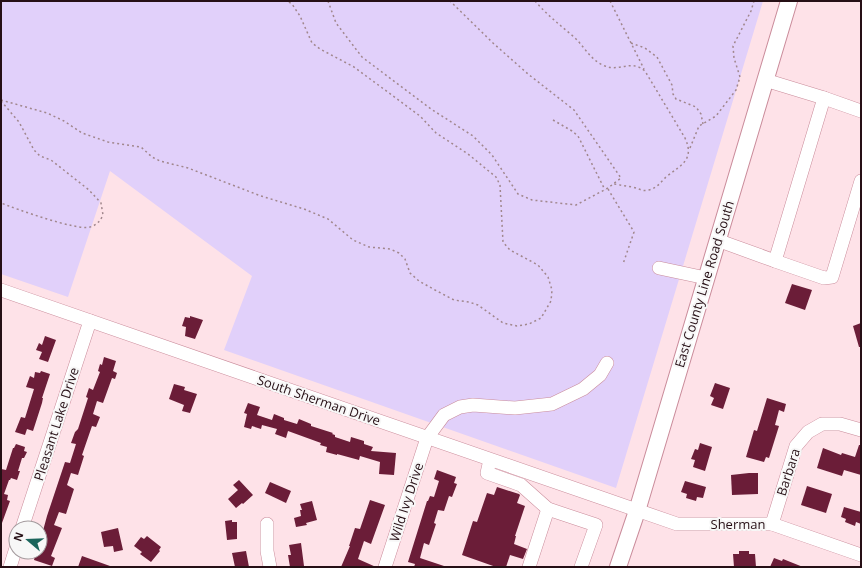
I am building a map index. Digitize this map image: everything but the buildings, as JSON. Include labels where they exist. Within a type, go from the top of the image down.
[{"type":"main road","name":"East County Line Road South","points":[[618,567],[789,1]]},
{"type":"street","points":[[765,80],[861,111]]},
{"type":"street","points":[[775,261],[824,98]]},
{"type":"street","points":[[717,240],[824,278],[832,277],[861,181]]},
{"type":"street","points":[[659,268],[706,278]]},
{"type":"street","name":"South Sherman Drive","points":[[1,290],[636,511]]},
{"type":"street","name":"Pleasant Lake Drive","points":[[25,520],[90,321]]},
{"type":"street","name":"Wild Ivy Drive","points":[[385,567],[427,438],[444,415],[460,407],[473,405],[515,408],[552,404],[583,389],[600,375],[607,363]]},
{"type":"street","name":"Barbara","points":[[772,524],[796,446],[808,432],[822,424],[840,424],[861,430]]},
{"type":"street","points":[[490,460],[487,472],[521,485],[548,508],[596,525],[581,567]]},
{"type":"street","points":[[529,567],[548,508]]},
{"type":"street","name":"Sherman","points":[[636,511],[677,524],[772,524],[861,555]]},
{"type":"street","points":[[267,524],[267,551],[270,567]]},
{"type":"path","points":[[1,100],[47,113],[64,121],[82,133],[108,142],[141,147],[152,157],[188,168],[261,196],[304,209],[328,219],[353,240],[369,247],[390,249],[399,253],[405,259],[410,273],[419,281],[454,300],[478,305],[503,323],[517,326],[529,324],[541,318],[551,301],[552,290],[548,277],[538,265],[510,250],[503,242],[500,185],[496,177],[468,154],[436,133],[420,116],[354,67],[320,49],[312,42],[300,16],[292,4],[287,1]]},
{"type":"path","points":[[328,1],[336,24],[362,57],[431,109],[473,136],[492,155],[518,194],[532,200],[576,205],[605,190],[621,178],[574,110],[528,74],[493,43],[450,1]]},
{"type":"path","points":[[535,1],[544,12],[580,43],[594,60],[602,65],[612,68],[630,65],[639,66],[645,71]]},
{"type":"path","points":[[610,1],[645,71],[690,148]]},
{"type":"path","points":[[614,184],[633,187],[640,190],[649,190],[658,185],[681,166],[687,158],[699,126],[716,116],[736,90],[740,77],[734,58],[733,46],[751,11],[754,1]]},
{"type":"path","points":[[631,43],[645,48],[657,57],[672,85],[673,94],[676,99],[696,107],[701,114],[703,124]]},
{"type":"path","points":[[1,100],[19,122],[34,150],[40,156],[51,160],[89,190],[101,203],[103,215],[97,225],[89,228],[81,228],[47,219],[1,203]]},
{"type":"path","points":[[553,120],[578,136],[605,190]]},
{"type":"path","points":[[608,188],[634,232],[623,264]]},
{"type":"shaded area","points":[[1,1],[763,1],[616,488],[224,350],[252,276],[110,171],[68,297],[1,274]]}]
